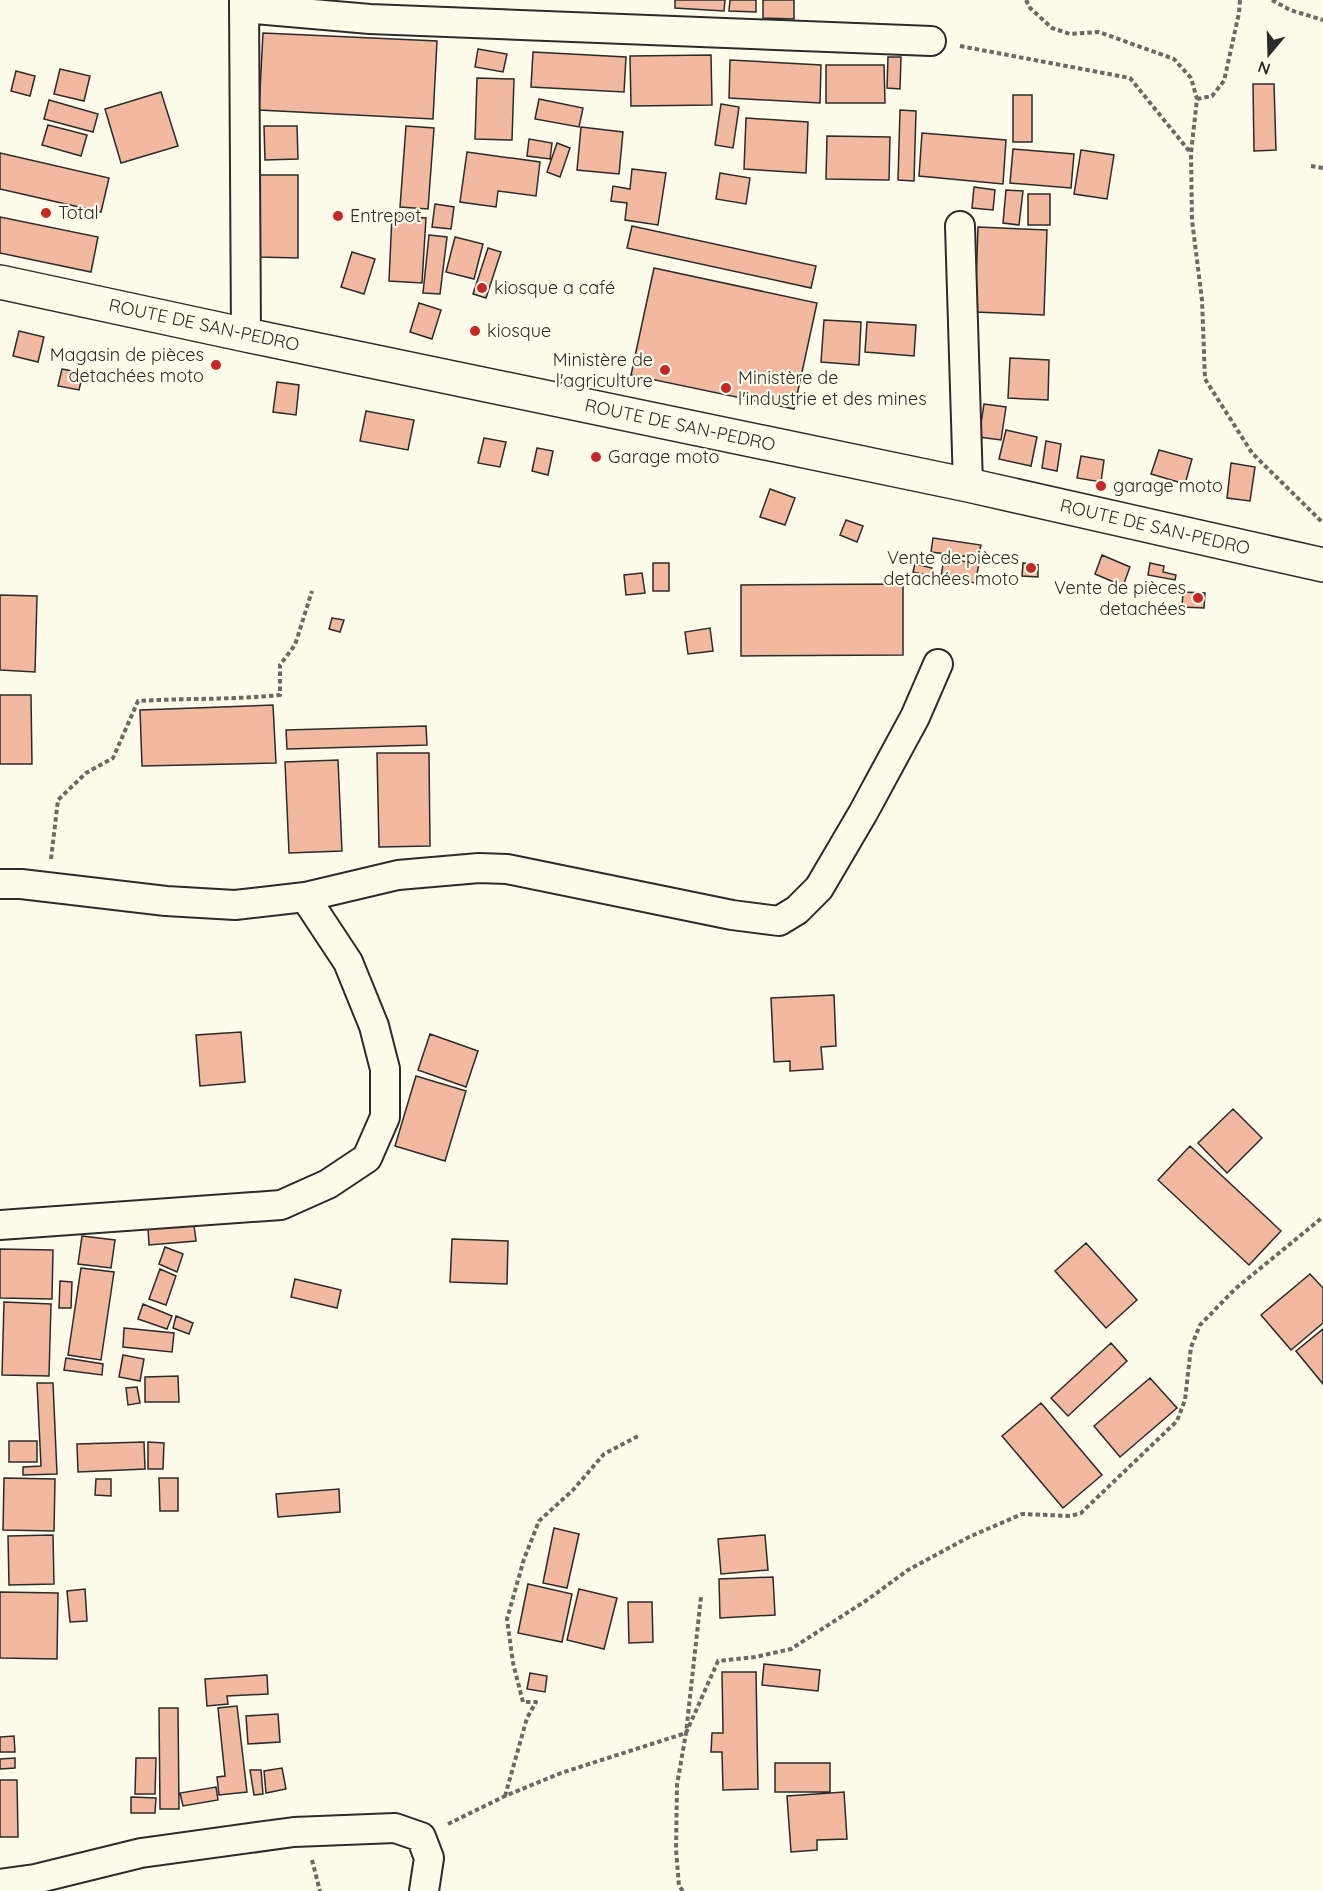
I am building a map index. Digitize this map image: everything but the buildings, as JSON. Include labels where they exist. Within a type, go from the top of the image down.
[{"type":"main road","name":"ROUTE DE SAN-PEDRO","points":[[0,282],[968,485],[1323,565]]},
{"type":"street","points":[[246,335],[244,4],[370,19],[931,41]]},
{"type":"street","points":[[960,226],[968,485]]},
{"type":"street","points":[[10,884],[166,901],[235,905],[305,897],[398,875],[479,868],[507,869],[732,915],[779,921],[797,910],[819,888],[915,717],[938,664]]},
{"type":"street","points":[[0,1225],[281,1204],[328,1184],[368,1158],[385,1117],[385,1069],[374,1026],[348,962],[305,897]]},
{"type":"street","points":[[0,1884],[36,1879],[141,1853],[294,1832],[395,1828],[421,1837],[429,1858],[424,1891]]},
{"type":"path","points":[[1026,0],[1030,8],[1052,28],[1070,34],[1099,32],[1174,59],[1191,78],[1197,99],[1191,153],[1192,220],[1202,300],[1205,379],[1252,453],[1323,523]]},
{"type":"path","points":[[1197,99],[1212,96],[1224,81],[1240,0]]},
{"type":"path","points":[[1272,0],[1290,10],[1323,20]]},
{"type":"path","points":[[931,41],[1130,78],[1191,153]]},
{"type":"path","points":[[1311,166],[1323,168]]},
{"type":"path","points":[[10,884],[51,861],[58,800],[86,773],[113,758],[138,701],[215,700],[280,695],[280,665],[295,645],[312,591]]},
{"type":"path","points":[[421,1837],[505,1796],[561,1773],[686,1733],[718,1660],[755,1657],[791,1649],[867,1600],[908,1570],[969,1537],[1022,1514],[1071,1516],[1081,1513],[1177,1421],[1185,1400],[1191,1347],[1200,1325],[1235,1289],[1323,1217]]},
{"type":"path","points":[[505,1796],[526,1718],[536,1702],[524,1702],[513,1663],[507,1619],[524,1559],[539,1521],[573,1490],[604,1454],[640,1435]]},
{"type":"path","points":[[683,1891],[679,1886],[676,1850],[677,1785],[686,1733],[701,1597]]},
{"type":"place","name":"Total","points":[[46,213]]},
{"type":"place","name":"Entrepot","points":[[338,216]]},
{"type":"place","name":"kiosque a café","points":[[482,288]]},
{"type":"place","name":"kiosque","points":[[475,331]]},
{"type":"place","name":"Magasin de pièces detachées moto","points":[[216,365]]},
{"type":"place","name":"Ministère de l'agriculture","points":[[665,370]]},
{"type":"place","name":"Ministère de l'industrie et des mines","points":[[726,388]]},
{"type":"place","name":"Garage moto","points":[[596,457]]},
{"type":"place","name":"garage moto","points":[[1101,486]]},
{"type":"place","name":"Vente de pièces detachées moto","points":[[1031,568]]},
{"type":"place","name":"Vente de pièces detachées","points":[[1198,598]]}]
